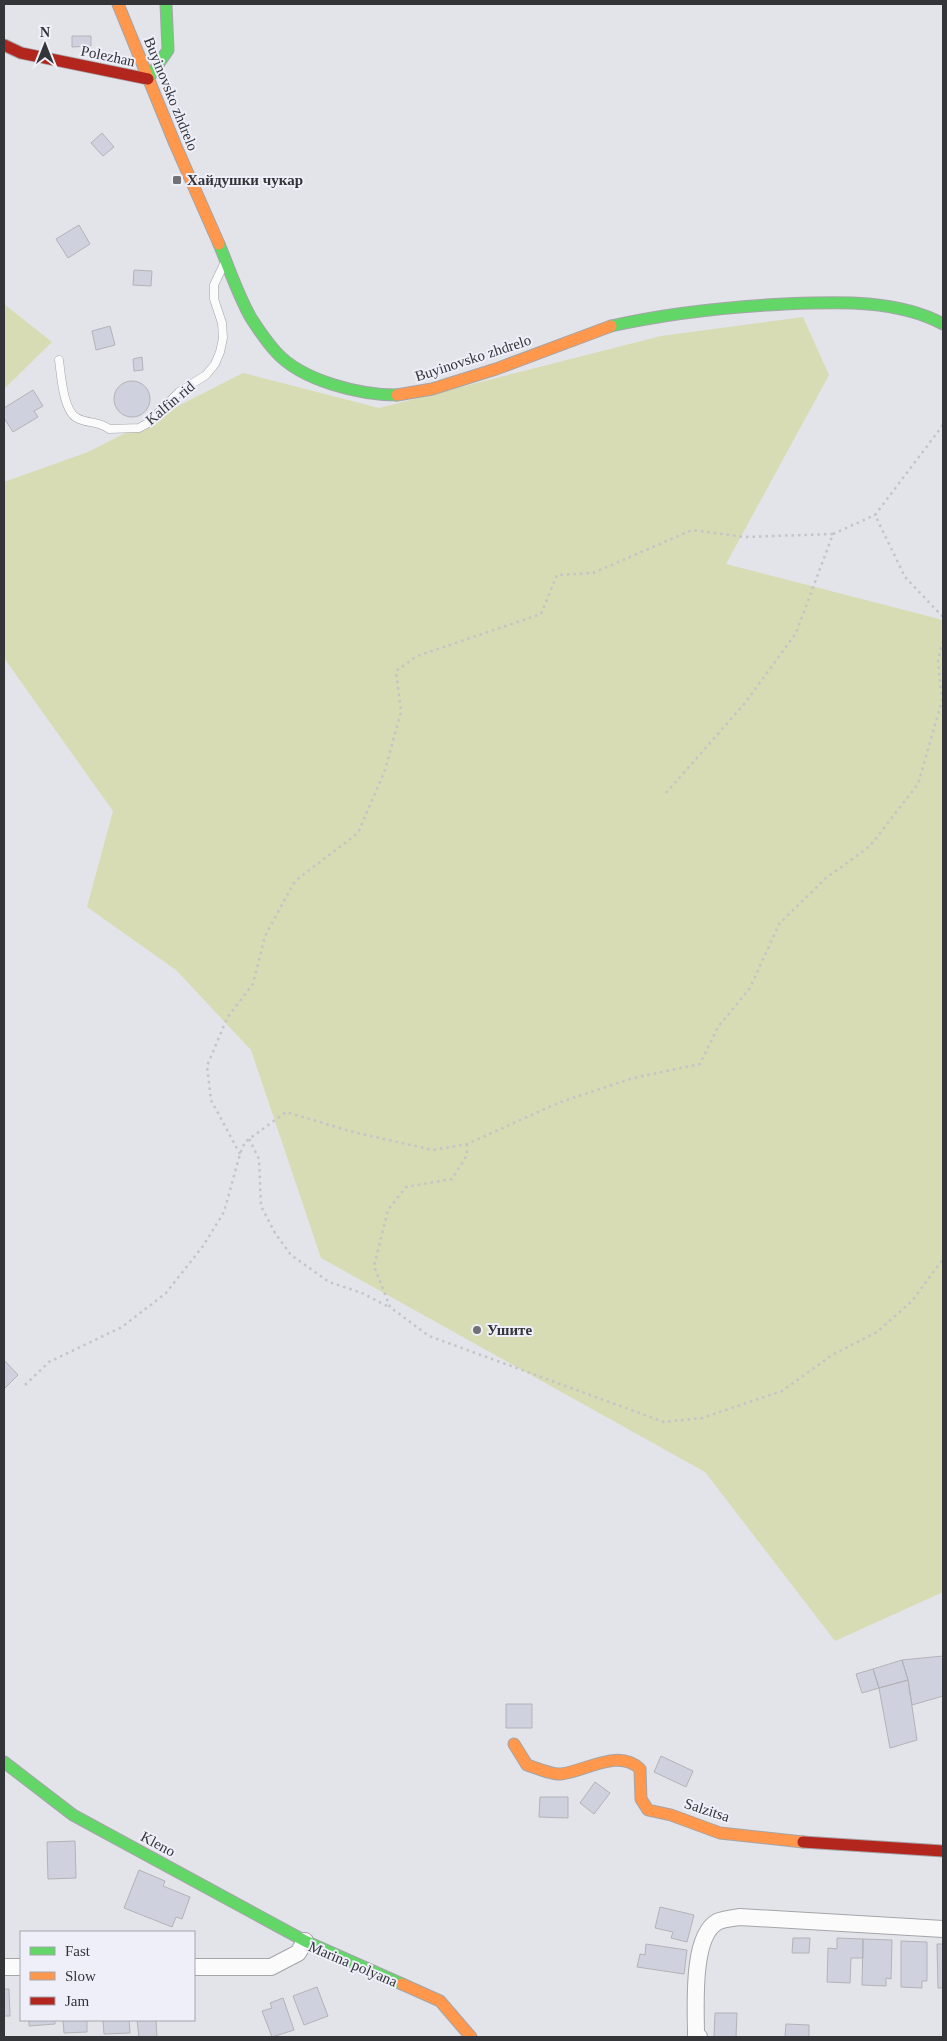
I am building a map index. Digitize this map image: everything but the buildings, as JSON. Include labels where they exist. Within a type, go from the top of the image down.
[{"type":"street","name":"Buyinovsko zhdrelo","points":[[118,4],[225,262],[251,317],[277,353],[305,373],[327,382],[350,390],[375,395],[402,395],[432,389],[496,369],[604,328],[652,317],[716,309],[834,302],[870,304],[928,316],[943,324]]},
{"type":"street","points":[[148,80],[168,50],[166,4]]},
{"type":"street","name":"Polezhan","points":[[4,45],[22,53],[148,80]]},
{"type":"street","name":"Salzitsa","points":[[514,1744],[527,1765],[560,1774],[619,1759],[635,1764],[640,1769],[641,1799],[648,1810],[671,1814],[720,1833],[796,1842],[943,1851]]},
{"type":"street","name":"Kleno","points":[[4,1762],[73,1815],[305,1941]]},
{"type":"street","points":[[699,2037],[696,2035],[695,1996],[701,1942],[717,1922],[740,1917],[943,1929]]},
{"type":"street","name":"Marina polyana","points":[[195,1967],[271,1967],[298,1953],[305,1941],[440,2001],[471,2037]]},
{"type":"street","points":[[4,1967],[20,1967]]},
{"type":"lane","name":"Kalfin rid","points":[[59,360],[62,386],[70,411],[75,417],[103,424],[110,429],[139,428],[148,423],[179,392],[206,375],[215,364],[223,338],[222,323],[214,299],[214,285],[225,262]]},
{"type":"path","points":[[240,1154],[211,1100],[207,1066],[227,1018],[253,984],[265,936],[296,881],[358,833],[385,770],[401,712],[396,672],[417,656],[541,614],[557,575],[593,573],[692,530],[744,536],[833,534],[875,515],[943,425]]},
{"type":"path","points":[[875,515],[905,577],[943,617]]},
{"type":"path","points":[[666,793],[745,703],[796,633],[833,534]]},
{"type":"path","points":[[25,1385],[49,1362],[122,1327],[166,1293],[203,1246],[224,1212],[245,1142],[286,1112],[354,1132],[433,1150],[467,1144],[558,1103],[633,1078],[700,1064],[718,1027],[750,988],[779,924],[826,878],[870,846],[918,784],[942,701],[938,662],[943,640]]},
{"type":"path","points":[[249,1140],[259,1159],[261,1206],[275,1233],[291,1255],[329,1282],[362,1293],[390,1307],[429,1336],[664,1422],[702,1418],[782,1391],[832,1356],[877,1332],[912,1301],[943,1258]]},
{"type":"path","points":[[390,1307],[374,1266],[388,1210],[406,1187],[452,1179],[466,1155],[467,1144]]},
{"type":"green space","points":[[4,304],[52,342],[4,389]]},
{"type":"green space","points":[[803,317],[829,375],[726,564],[943,620],[943,1592],[835,1641],[705,1472],[321,1258],[251,1050],[176,970],[87,907],[113,811],[4,658],[4,482],[88,452],[243,373],[379,408],[661,336]]},
{"type":"traffic: fast","points":[[148,79],[168,50],[166,4]]},
{"type":"traffic: fast","points":[[219,244],[251,318],[276,352],[287,362],[301,371],[332,384],[366,392],[397,395]]},
{"type":"traffic: fast","points":[[611,326],[676,314],[719,309],[763,305],[825,303],[886,306],[906,310],[943,324]]},
{"type":"traffic: fast","points":[[4,1762],[73,1815],[305,1941],[402,1984]]},
{"type":"traffic: slow","points":[[118,4],[175,144],[219,244]]},
{"type":"traffic: slow","points":[[397,395],[432,389],[496,369],[611,326]]},
{"type":"traffic: slow","points":[[514,1744],[527,1765],[553,1773],[571,1772],[602,1762],[622,1760],[632,1763],[640,1769],[641,1799],[648,1810],[671,1815],[720,1833],[803,1842]]},
{"type":"traffic: slow","points":[[402,1984],[440,2001],[471,2037]]},
{"type":"traffic: jam","points":[[4,45],[21,53],[148,79]]},
{"type":"traffic: jam","points":[[803,1842],[943,1851]]},
{"type":"place","name":"Хайдушки чукар","points":[[177,180]]},
{"type":"place","name":"Ушите","points":[[477,1330]]}]
